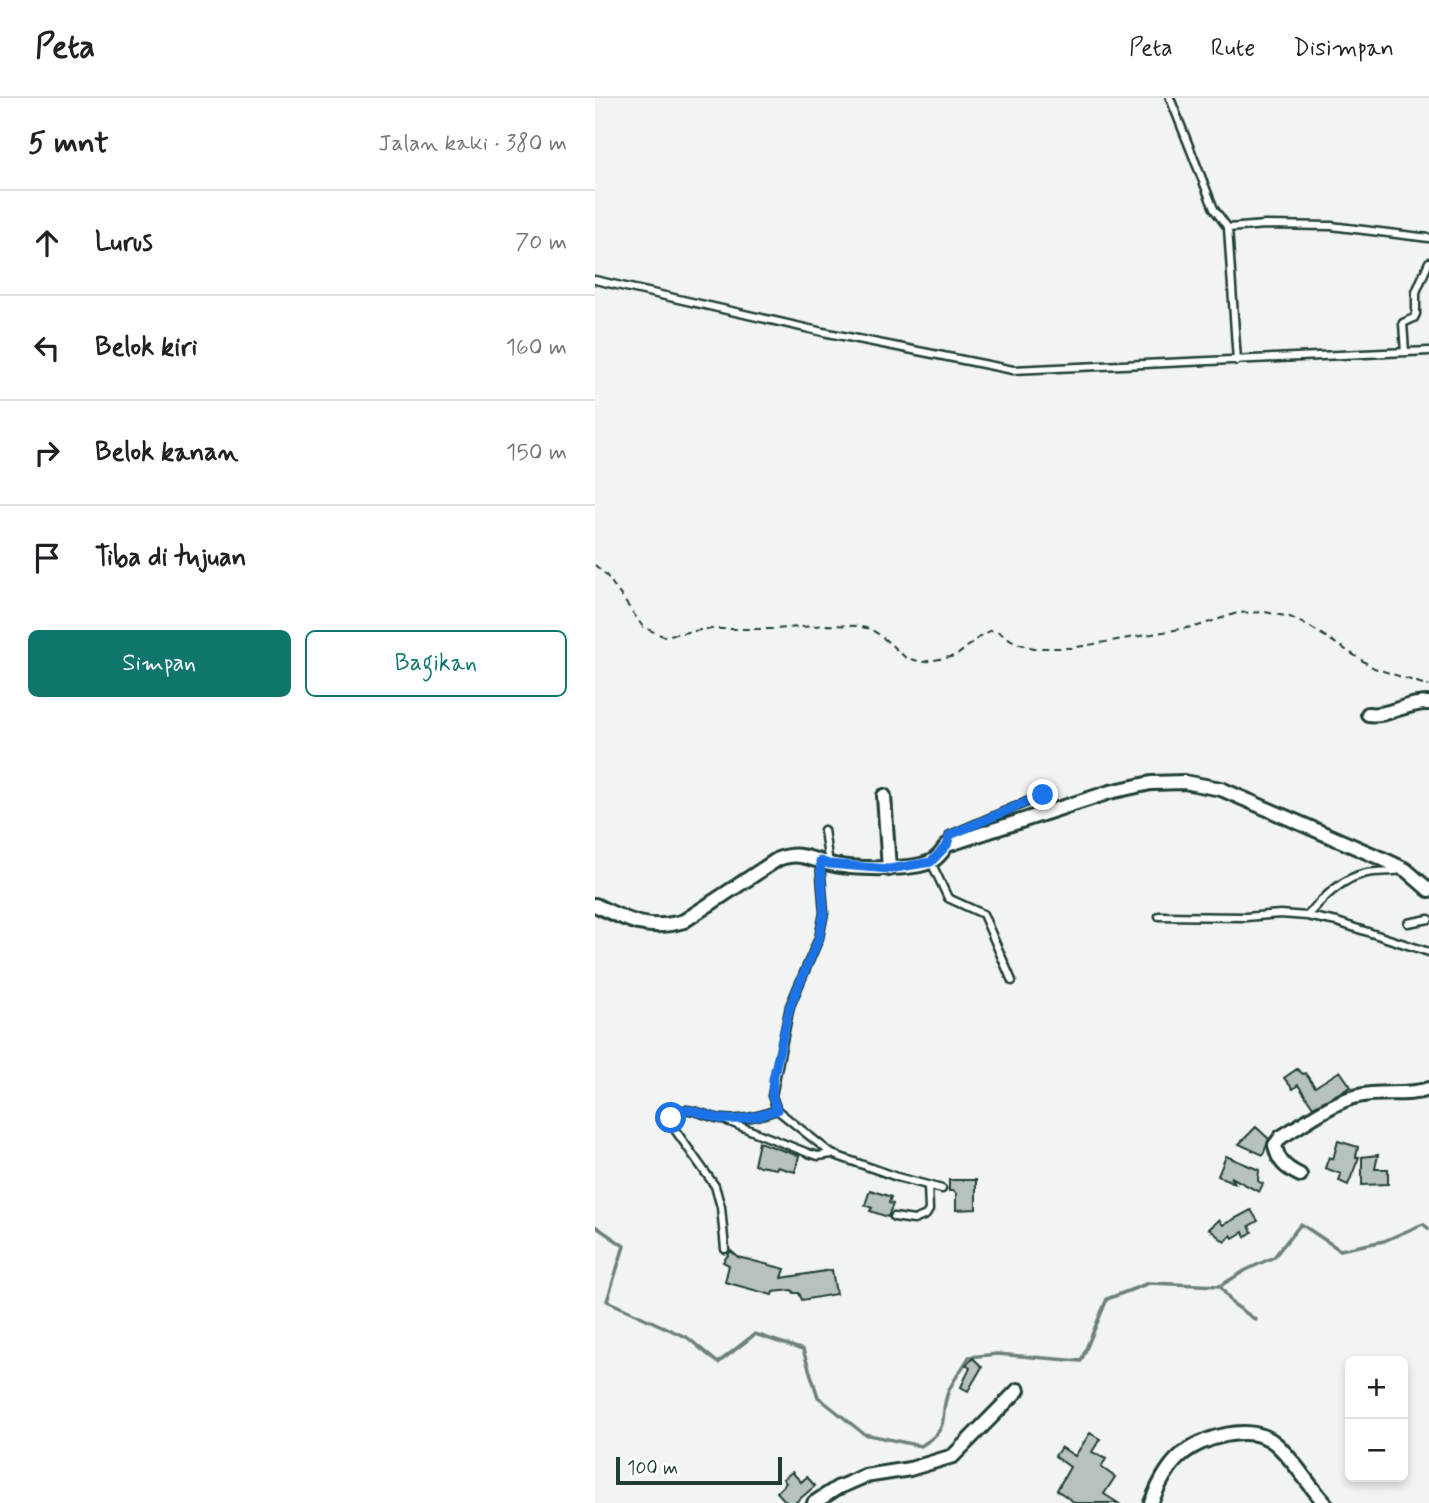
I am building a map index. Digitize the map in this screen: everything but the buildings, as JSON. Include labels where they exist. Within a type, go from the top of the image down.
[{"type":"street","points":[[1368,715],[1383,714],[1410,704],[1429,703]]},
{"type":"street","points":[[595,905],[636,923],[667,926],[684,921],[699,912],[778,859],[802,854],[825,862],[889,869],[931,862],[947,845],[1109,792],[1151,783],[1184,782],[1221,789],[1406,870],[1429,890]]},
{"type":"street","points":[[884,796],[889,869]]},
{"type":"street","points":[[1300,1175],[1286,1168],[1277,1156],[1275,1145],[1281,1137],[1356,1096],[1413,1093],[1429,1089]]},
{"type":"street","points":[[814,1503],[852,1480],[882,1472],[910,1469],[953,1455],[1017,1390]]},
{"type":"street","points":[[1151,1503],[1170,1467],[1192,1447],[1228,1435],[1248,1434],[1275,1442],[1325,1503]]},
{"type":"lane","points":[[1170,98],[1214,209],[1229,229],[1237,361]]},
{"type":"lane","points":[[1229,229],[1265,225],[1331,226],[1429,238]]},
{"type":"lane","points":[[1405,352],[1403,323],[1414,318],[1416,314],[1416,292],[1429,262]]},
{"type":"lane","points":[[595,279],[823,332],[1013,370],[1429,351]]},
{"type":"lane","points":[[947,845],[950,835],[1043,795]]},
{"type":"lane","points":[[824,830],[824,913],[819,938],[787,1018],[772,1096],[777,1110],[832,1154],[942,1189]]},
{"type":"lane","points":[[931,862],[948,898],[983,914],[1012,981]]},
{"type":"lane","points":[[1307,916],[1324,898],[1351,878],[1406,870]]},
{"type":"lane","points":[[1159,916],[1307,916],[1337,922],[1429,952]]},
{"type":"lane","points":[[1408,923],[1429,919]]},
{"type":"lane","points":[[725,1249],[719,1197],[715,1186],[673,1128],[673,1113],[684,1110],[722,1119],[808,1153],[818,1156],[832,1154]]},
{"type":"lane","points":[[722,1119],[754,1118],[777,1110]]},
{"type":"lane","points":[[894,1217],[914,1220],[926,1215],[929,1210],[927,1186]]},
{"type":"path","points":[[595,565],[607,576],[643,627],[663,636],[708,629],[857,626],[880,635],[906,658],[923,662],[956,656],[983,634],[991,631],[997,631],[1016,643],[1034,649],[1071,649],[1191,628],[1237,613],[1265,612],[1290,617],[1312,628],[1374,668],[1429,686]]},
{"type":"waterway","points":[[1220,1286],[1274,1257],[1301,1224],[1340,1250],[1384,1241],[1423,1224],[1429,1229]]},
{"type":"waterway","points":[[595,1226],[624,1246],[607,1301],[688,1338],[718,1363],[755,1334],[803,1350],[818,1397],[864,1434],[921,1446],[938,1433],[949,1390],[969,1357],[997,1354],[1081,1361],[1107,1299],[1149,1283],[1220,1286],[1232,1303],[1256,1320]]},
{"type":"route","points":[[671,1118],[673,1113],[684,1110],[722,1119],[754,1118],[777,1110],[772,1096],[773,1079],[790,1006],[819,938],[824,913],[820,861],[869,869],[889,869],[931,862],[947,845],[950,835],[1043,795]]}]
